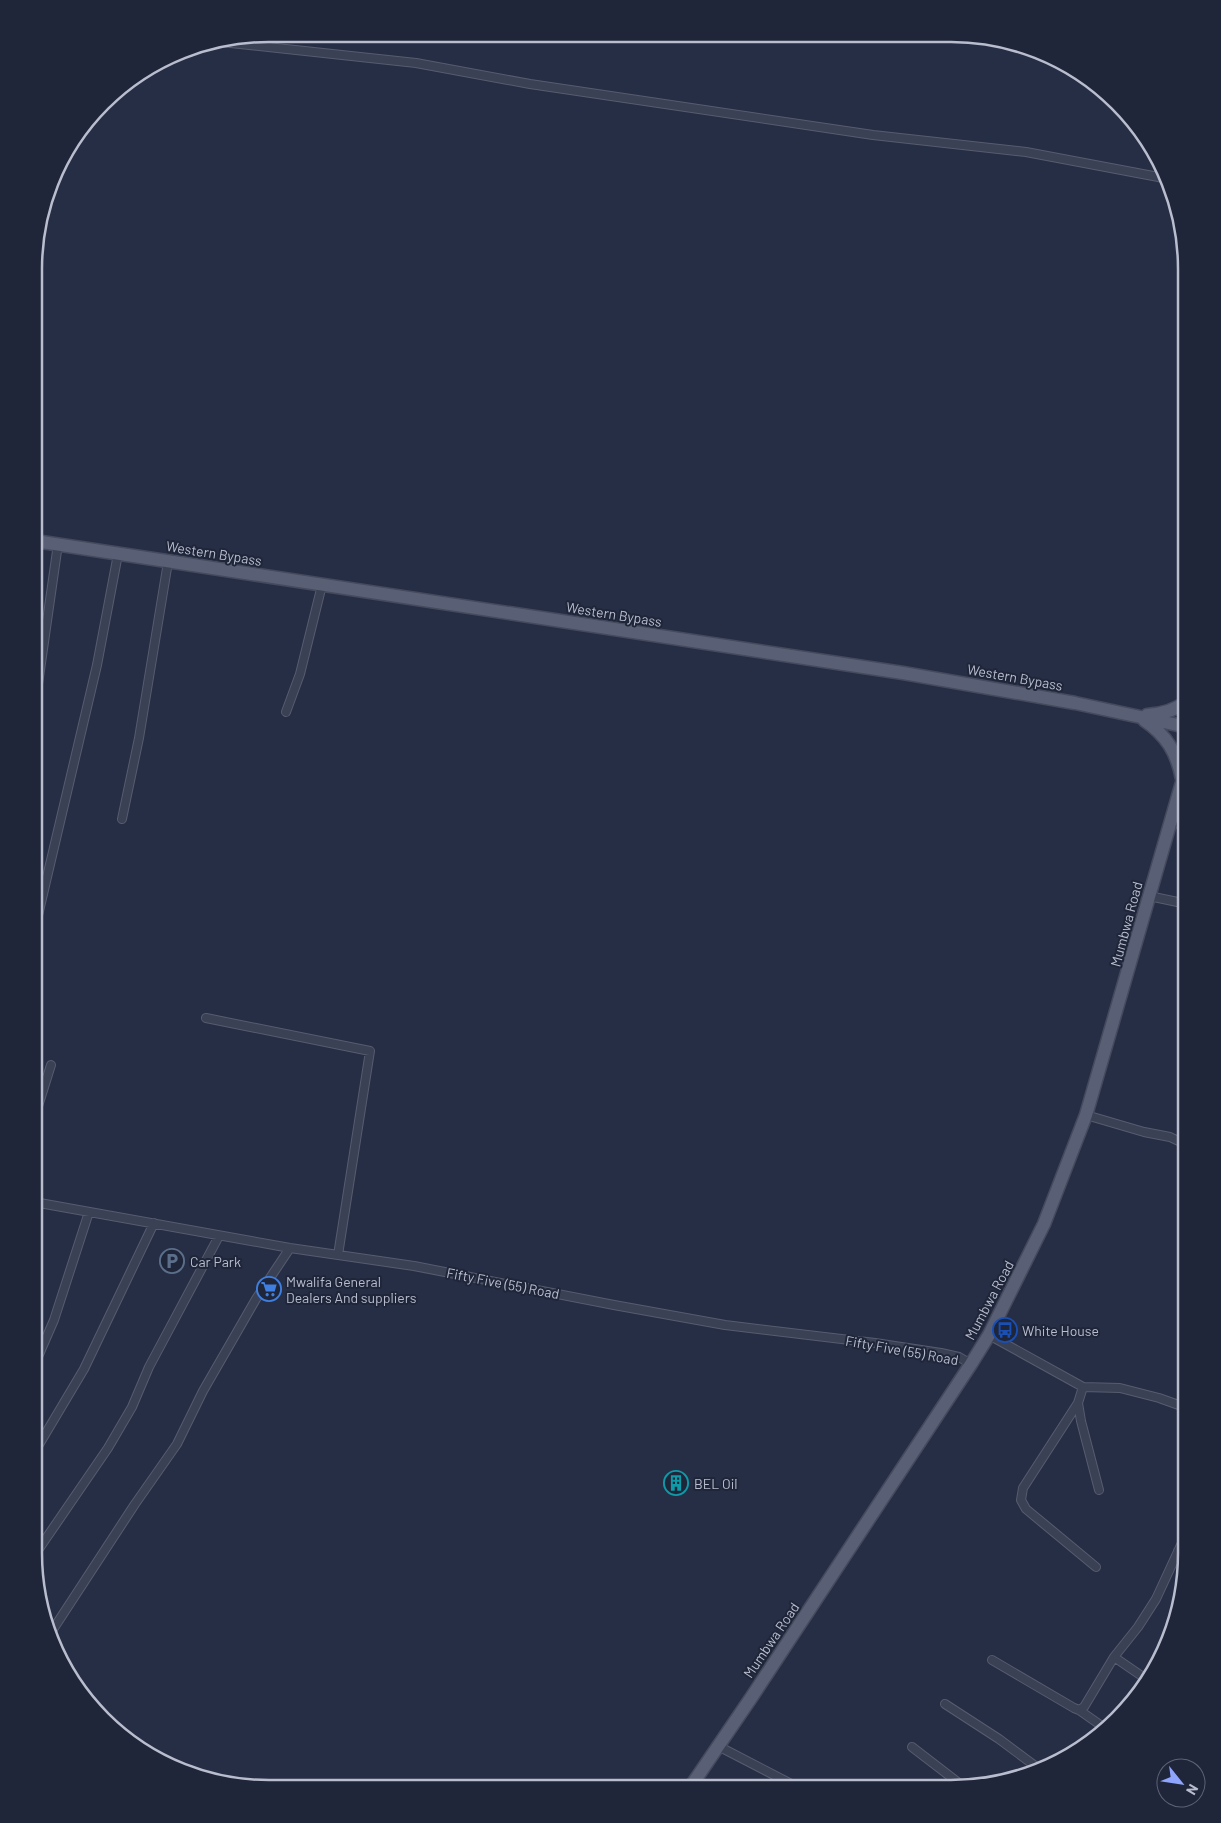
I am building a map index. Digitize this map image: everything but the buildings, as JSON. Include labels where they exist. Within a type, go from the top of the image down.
[{"type":"main road","name":"Western Bypass","points":[[42,542],[904,673],[1178,725]]},
{"type":"main road","points":[[1137,716],[1160,714],[1178,707]]},
{"type":"main road","points":[[1137,716],[1155,728],[1169,744],[1178,760]]},
{"type":"main road","name":"Mumbwa Road","points":[[695,1780],[971,1364],[989,1335],[1044,1224],[1086,1115],[1178,800]]},
{"type":"street","points":[[240,44],[416,64],[530,84],[873,135],[1026,152],[1158,177]]},
{"type":"street","points":[[42,656],[58,544]]},
{"type":"street","points":[[42,898],[97,665],[118,554]]},
{"type":"street","points":[[122,819],[140,738],[168,562]]},
{"type":"street","points":[[286,712],[300,674],[322,585]]},
{"type":"street","points":[[1171,821],[1178,824]]},
{"type":"street","points":[[1149,896],[1178,902]]},
{"type":"street","points":[[206,1018],[370,1051],[338,1255]]},
{"type":"street","points":[[42,1094],[51,1065]]},
{"type":"street","points":[[1086,1115],[1178,1141]]},
{"type":"street","name":"Fifty Five (55) Road","points":[[42,1203],[290,1248],[414,1266],[725,1325],[876,1343],[941,1353],[959,1357],[971,1364]]},
{"type":"street","points":[[42,1348],[54,1320],[89,1212]]},
{"type":"street","points":[[42,1440],[84,1369],[154,1223]]},
{"type":"street","points":[[42,1544],[108,1448],[132,1407],[149,1367],[219,1236]]},
{"type":"street","points":[[55,1626],[135,1504],[177,1444],[203,1391],[256,1299],[290,1248]]},
{"type":"street","points":[[989,1335],[1083,1387],[1120,1388],[1178,1405]]},
{"type":"street","points":[[1083,1387],[1078,1403],[1023,1488],[1021,1500],[1026,1509],[1096,1567]]},
{"type":"street","points":[[1078,1403],[1099,1490]]},
{"type":"street","points":[[1080,1710],[1084,1707],[1114,1657],[1138,1627],[1156,1599],[1178,1551]]},
{"type":"street","points":[[1114,1657],[1142,1677]]},
{"type":"street","points":[[992,1660],[1080,1710],[1100,1725]]},
{"type":"street","points":[[945,1704],[1033,1765]]},
{"type":"street","points":[[718,1746],[784,1780]]},
{"type":"street","points":[[912,1747],[955,1780]]},
{"type":"place","name":"Car Park","points":[[172,1261]]},
{"type":"place","name":"Mwalifa General Dealers And suppliers","points":[[269,1289]]},
{"type":"place","name":"White House","points":[[1005,1330]]},
{"type":"place","name":"BEL Oil","points":[[676,1483]]}]
